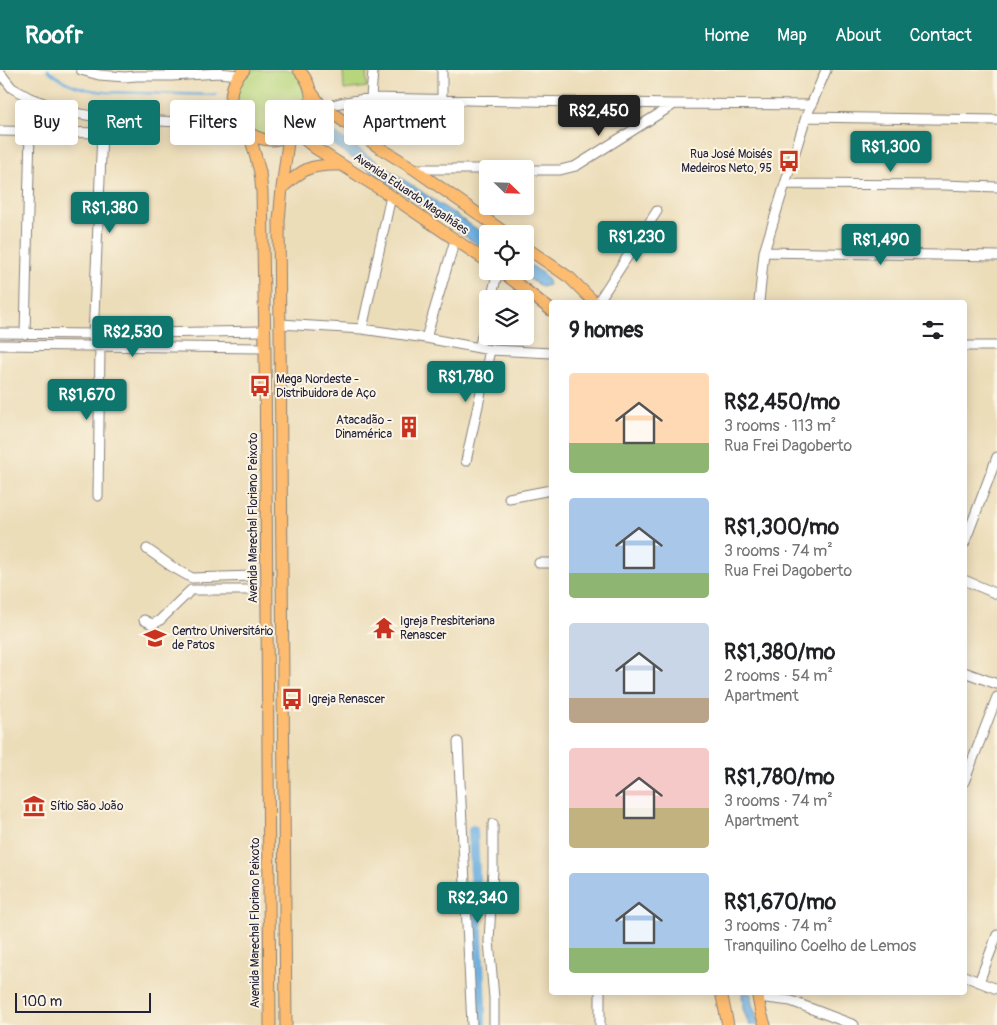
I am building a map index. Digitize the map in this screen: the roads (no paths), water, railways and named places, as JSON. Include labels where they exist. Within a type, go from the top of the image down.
[{"type":"main road","name":"Avenida Eduardo Magalhães","points":[[301,70],[310,90],[317,100]]},
{"type":"main road","name":"Avenida Marechal Floriano Peixoto","points":[[230,100],[232,86],[241,72]]},
{"type":"main road","points":[[310,90],[311,100]]},
{"type":"main road","name":"Avenida Eduardo Magalhães","points":[[334,114],[377,146],[414,169],[494,225]]},
{"type":"main road","name":"Avenida Marechal Floriano Peixoto","points":[[251,145],[260,172],[261,185],[265,331],[270,1025]]},
{"type":"main road","points":[[286,1025],[280,221],[282,188],[290,145]]},
{"type":"main road","name":"Avenida Eduardo Magalhães","points":[[310,145],[391,196],[479,256]]},
{"type":"main road","points":[[282,188],[299,173],[311,167],[326,164],[342,165]]},
{"type":"main road","points":[[534,253],[570,278],[592,300]]},
{"type":"main road","points":[[512,280],[549,308]]},
{"type":"main road","points":[[722,995],[728,1025]]},
{"type":"main road","points":[[757,995],[765,1025]]},
{"type":"street","points":[[80,70],[99,75],[125,77],[241,72]]},
{"type":"street","points":[[371,98],[373,70]]},
{"type":"street","points":[[334,104],[371,98],[442,100],[442,70]]},
{"type":"street","points":[[759,300],[764,252],[806,117],[826,70]]},
{"type":"street","points":[[0,73],[12,88],[36,101],[68,112],[88,115]]},
{"type":"street","points":[[464,100],[812,105]]},
{"type":"street","points":[[534,170],[560,170],[576,166],[673,104]]},
{"type":"street","points":[[806,117],[997,120]]},
{"type":"street","points":[[0,131],[15,132]]},
{"type":"street","points":[[25,334],[30,145]]},
{"type":"street","points":[[98,496],[96,346],[94,334],[102,145]]},
{"type":"street","points":[[414,169],[479,169]]},
{"type":"street","points":[[785,184],[997,187]]},
{"type":"street","points":[[362,329],[391,196]]},
{"type":"street","points":[[599,300],[656,211]]},
{"type":"street","points":[[426,338],[456,240]]},
{"type":"street","points":[[764,252],[997,256]]},
{"type":"street","points":[[280,324],[362,329],[490,350],[549,353]]},
{"type":"street","points":[[265,331],[4,334],[4,345],[265,348]]},
{"type":"street","points":[[967,346],[997,346]]},
{"type":"street","points":[[466,461],[490,350]]},
{"type":"street","points":[[967,536],[997,457]]},
{"type":"street","points":[[509,498],[549,490]]},
{"type":"street","points":[[147,549],[192,578],[252,576]]},
{"type":"street","points":[[539,563],[549,563]]},
{"type":"street","points":[[967,581],[997,594]]},
{"type":"street","points":[[144,620],[152,624],[159,621],[191,590],[252,590]]},
{"type":"street","points":[[967,673],[997,684]]},
{"type":"street","points":[[967,766],[997,697]]},
{"type":"street","points":[[458,742],[472,1025]]},
{"type":"street","points":[[493,824],[493,885],[489,941],[494,998],[494,1025]]},
{"type":"street","points":[[979,982],[997,935]]},
{"type":"street","points":[[967,977],[997,989]]},
{"type":"street","points":[[600,995],[600,1025]]},
{"type":"street","points":[[757,995],[791,1002],[854,1025]]},
{"type":"water","points":[[334,132],[344,139],[344,145],[353,145],[479,231],[479,245],[333,145]]},
{"type":"water","points":[[534,268],[543,274],[548,281],[549,285],[542,287],[531,280],[534,280]]},
{"type":"water","points":[[742,995],[751,995],[752,1004],[760,1025],[749,1025],[743,1009]]},
{"type":"waterway","points":[[48,70],[68,83],[98,91],[216,95]]},
{"type":"waterway","points":[[473,830],[481,1025]]},
{"type":"place","name":"Rua José Moisés Medeiros Neto, 95","points":[[789,161]]},
{"type":"place","name":"Mega Nordeste - Distribuidora de Aço","points":[[260,386]]},
{"type":"place","name":"Atacadão - Dinamérica","points":[[409,427]]},
{"type":"place","name":"Igreja Presbiteriana Renascer","points":[[384,628]]},
{"type":"place","name":"Centro Universitário de Patos","points":[[155,638]]},
{"type":"place","name":"Igreja Renascer","points":[[292,699]]},
{"type":"place","name":"Sítio São João","points":[[34,806]]}]
